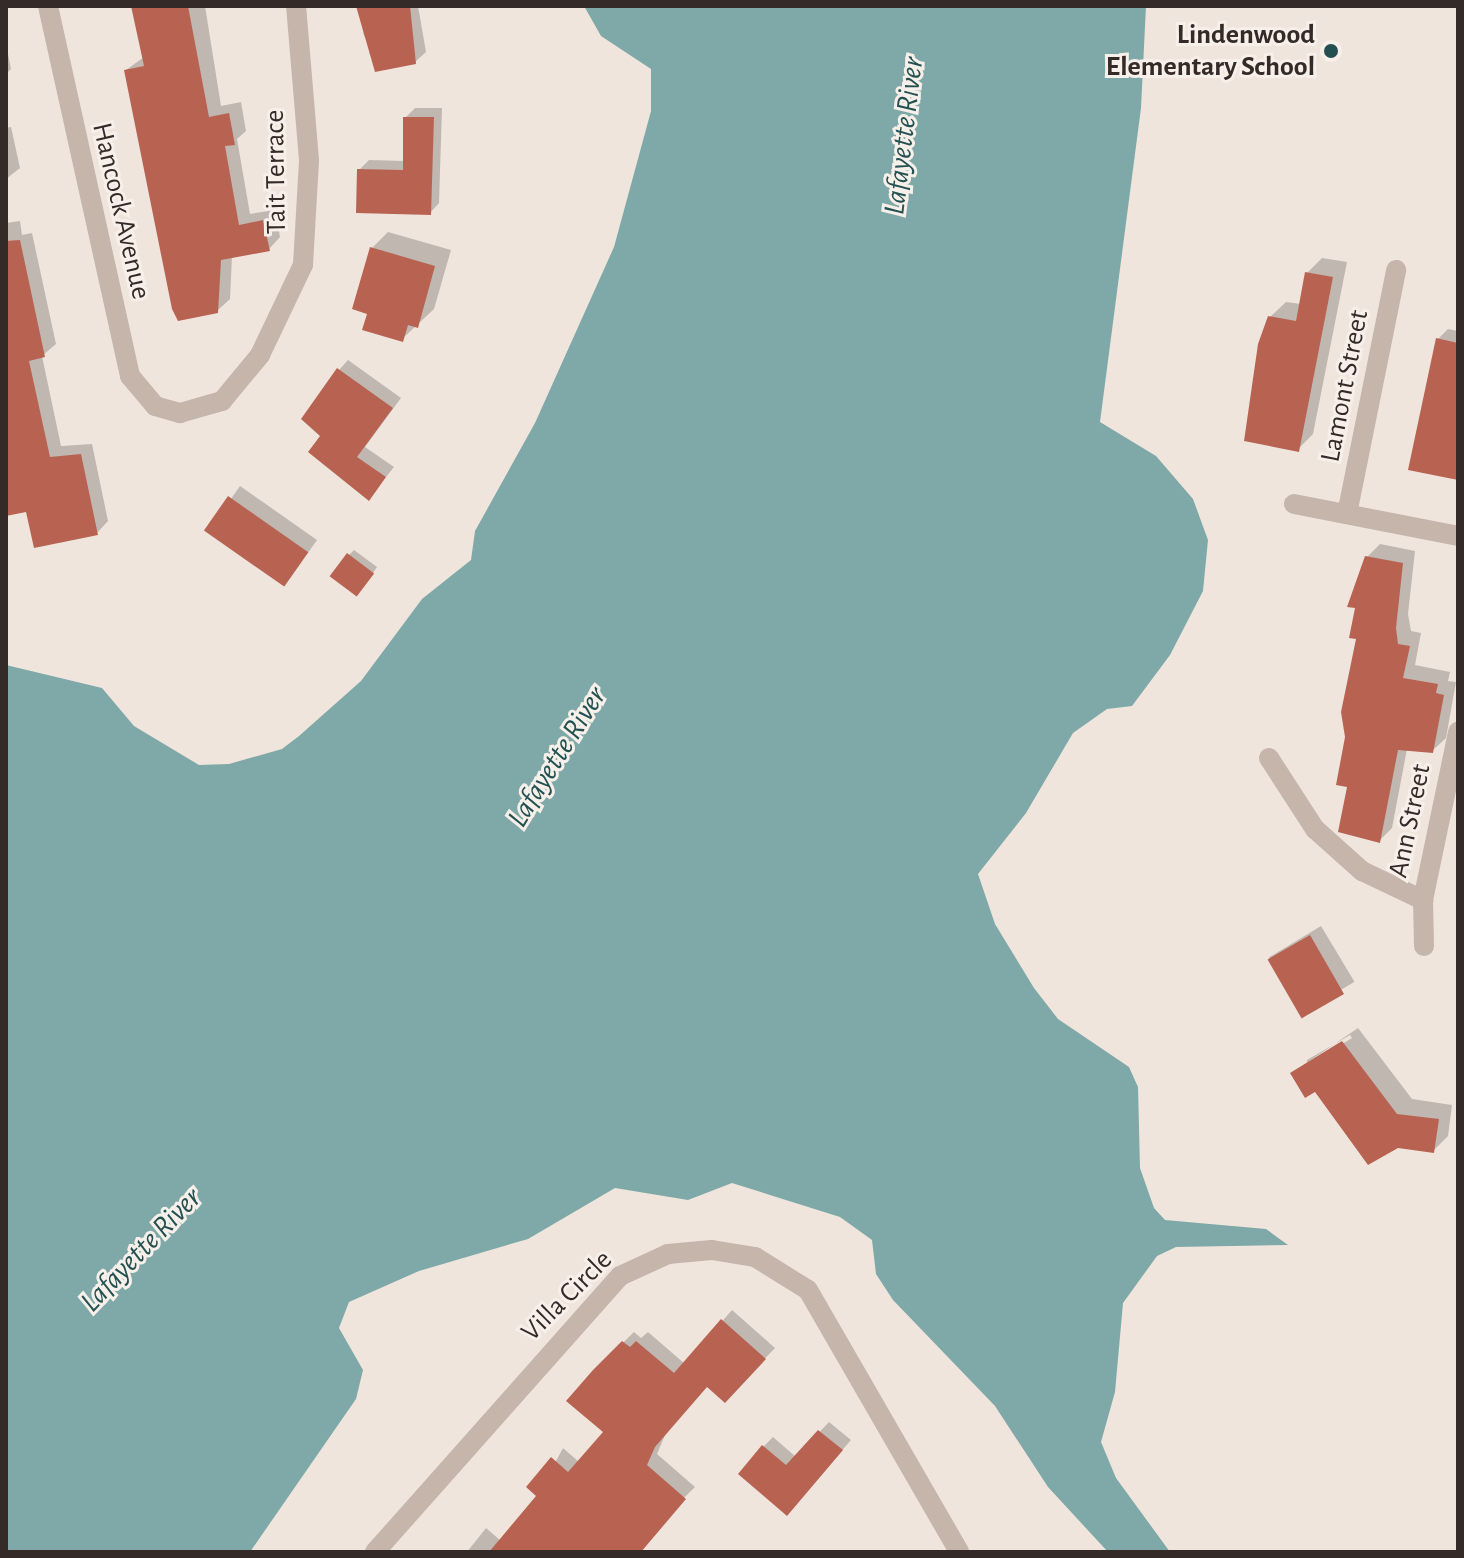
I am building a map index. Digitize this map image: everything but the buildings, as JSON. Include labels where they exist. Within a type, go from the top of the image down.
[{"type":"street","name":"Hancock Avenue","points":[[48,6],[130,376],[167,411]]},
{"type":"street","name":"Tait Terrace","points":[[167,411],[202,411],[222,401],[260,355],[303,265],[309,160],[296,6]]},
{"type":"street","name":"Lamont Street","points":[[1347,514],[1396,270]]},
{"type":"street","points":[[1294,504],[1458,536]]},
{"type":"street","name":"Ann Street","points":[[1269,758],[1315,829],[1362,871],[1423,900],[1458,732]]},
{"type":"street","points":[[1423,900],[1424,946]]},
{"type":"street","name":"Villa Circle","points":[[375,1552],[620,1276],[668,1254],[712,1250],[755,1257],[808,1290],[959,1552]]},
{"type":"water","name":"Lafayette River","points":[[584,6],[1146,6],[1141,108],[1100,422],[1156,456],[1193,499],[1208,540],[1203,591],[1170,655],[1132,706],[1107,709],[1073,733],[1026,813],[978,874],[995,924],[1034,988],[1058,1019],[1129,1067],[1138,1087],[1140,1168],[1154,1208],[1165,1220],[1266,1229],[1288,1245],[1176,1247],[1157,1256],[1123,1303],[1115,1392],[1101,1442],[1116,1478],[1170,1552],[1108,1552],[1048,1487],[995,1406],[893,1300],[876,1274],[872,1240],[840,1217],[732,1183],[688,1200],[615,1188],[528,1239],[419,1271],[349,1302],[339,1328],[363,1370],[356,1399],[250,1552],[6,1552],[6,665],[102,688],[134,726],[199,765],[229,764],[282,749],[299,736],[361,681],[422,599],[471,560],[475,531],[535,423],[614,247],[651,111],[651,69],[601,36]]},
{"type":"place","name":"Lindenwood Elementary School","points":[[1331,51]]}]
